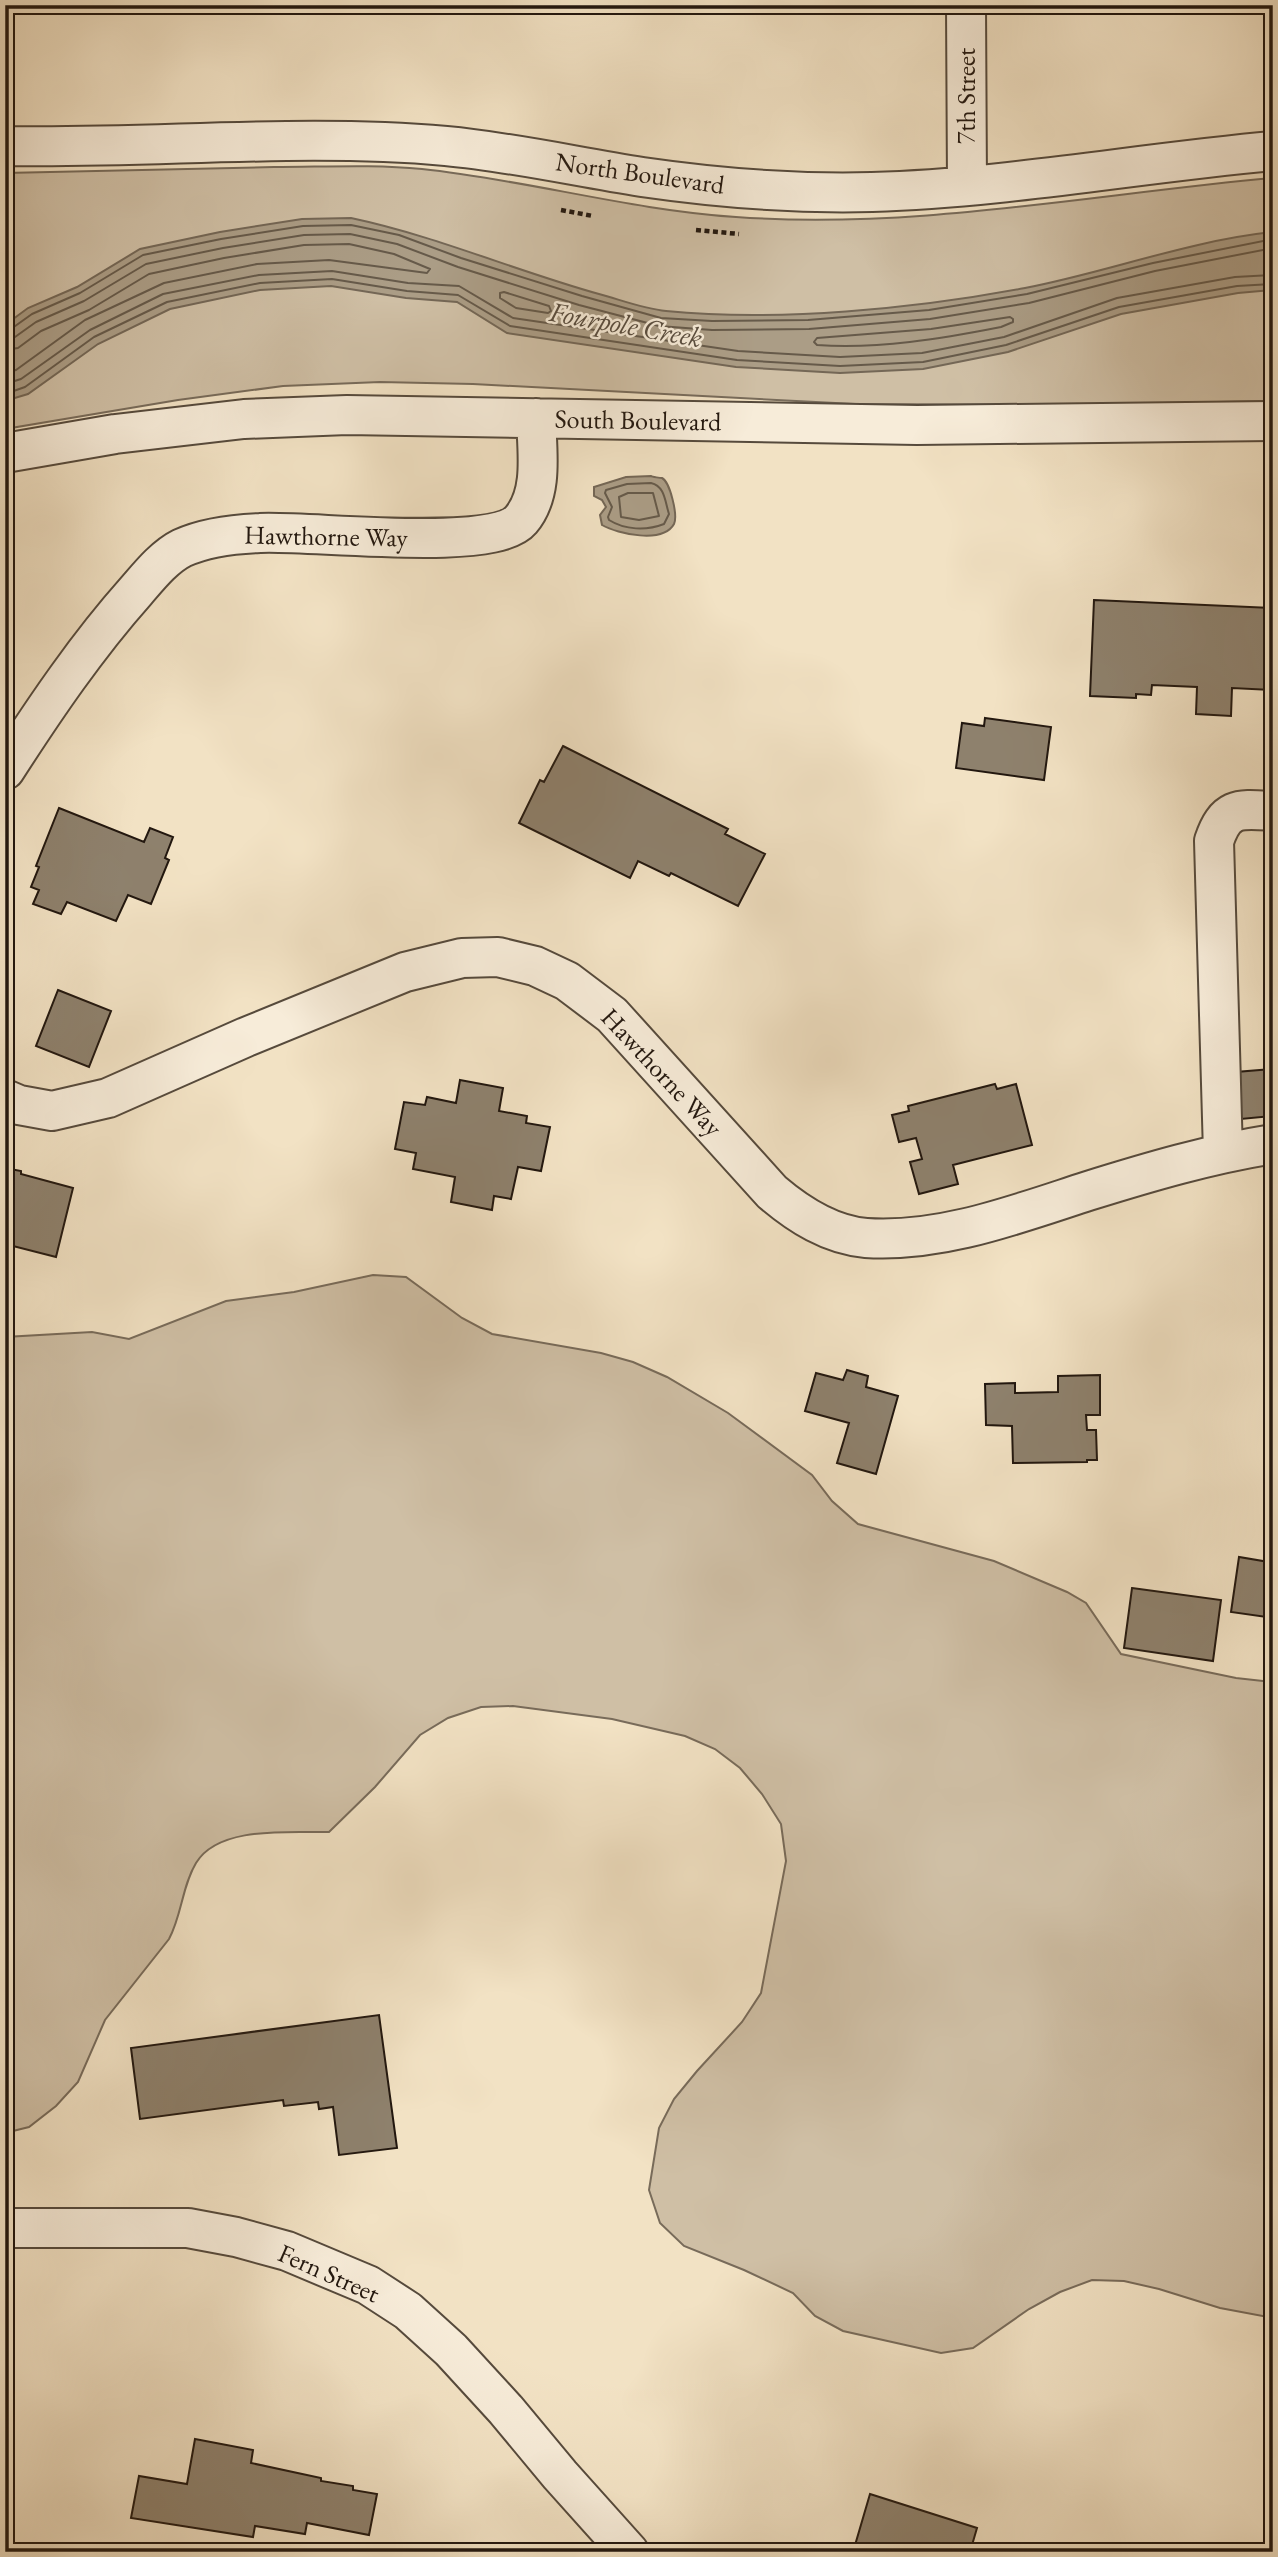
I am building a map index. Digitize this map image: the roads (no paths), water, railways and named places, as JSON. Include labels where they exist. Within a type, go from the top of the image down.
[{"type":"street","name":"7th Street","points":[[966,5],[967,186]]},
{"type":"street","name":"North Boulevard","points":[[5,146],[369,141],[448,146],[709,186],[858,192],[967,186],[1273,151]]},
{"type":"street","name":"South Boulevard","points":[[5,453],[116,434],[244,419],[347,415],[917,425],[1273,421]]},
{"type":"street","name":"Hawthorne Way","points":[[5,770],[34,725],[114,615],[155,569],[182,548],[221,536],[262,533],[448,538],[498,533],[520,523],[532,502],[537,485],[536,418]]},
{"type":"street","points":[[1223,1153],[1214,841],[1220,822],[1231,813],[1248,809],[1273,811]]},
{"type":"street","name":"Hawthorne Way","points":[[5,1098],[19,1105],[52,1111],[108,1098],[246,1037],[405,972],[463,958],[498,957],[534,966],[567,981],[612,1014],[772,1192],[799,1215],[829,1228],[864,1237],[905,1238],[962,1228],[1027,1211],[1147,1172],[1273,1144]]},
{"type":"street","name":"Fern Street","points":[[5,2228],[188,2228],[287,2251],[368,2285],[408,2311],[450,2350],[506,2410],[629,2552]]},
{"type":"water","name":"Fourpole Creek","points":[[351,218],[414,234],[632,304],[666,311],[800,314],[938,302],[1025,288],[1210,242],[1273,232],[1273,290],[1238,293],[1121,314],[1008,352],[923,369],[840,373],[736,367],[507,333],[457,302],[406,298],[331,286],[260,290],[170,309],[98,344],[28,394],[5,401],[5,325],[28,308],[77,287],[140,249],[220,232],[302,219]]},
{"type":"water","points":[[626,477],[662,478],[670,492],[675,520],[668,530],[660,534],[640,535],[602,525],[600,515],[606,507],[602,500],[594,496],[594,487]]}]
